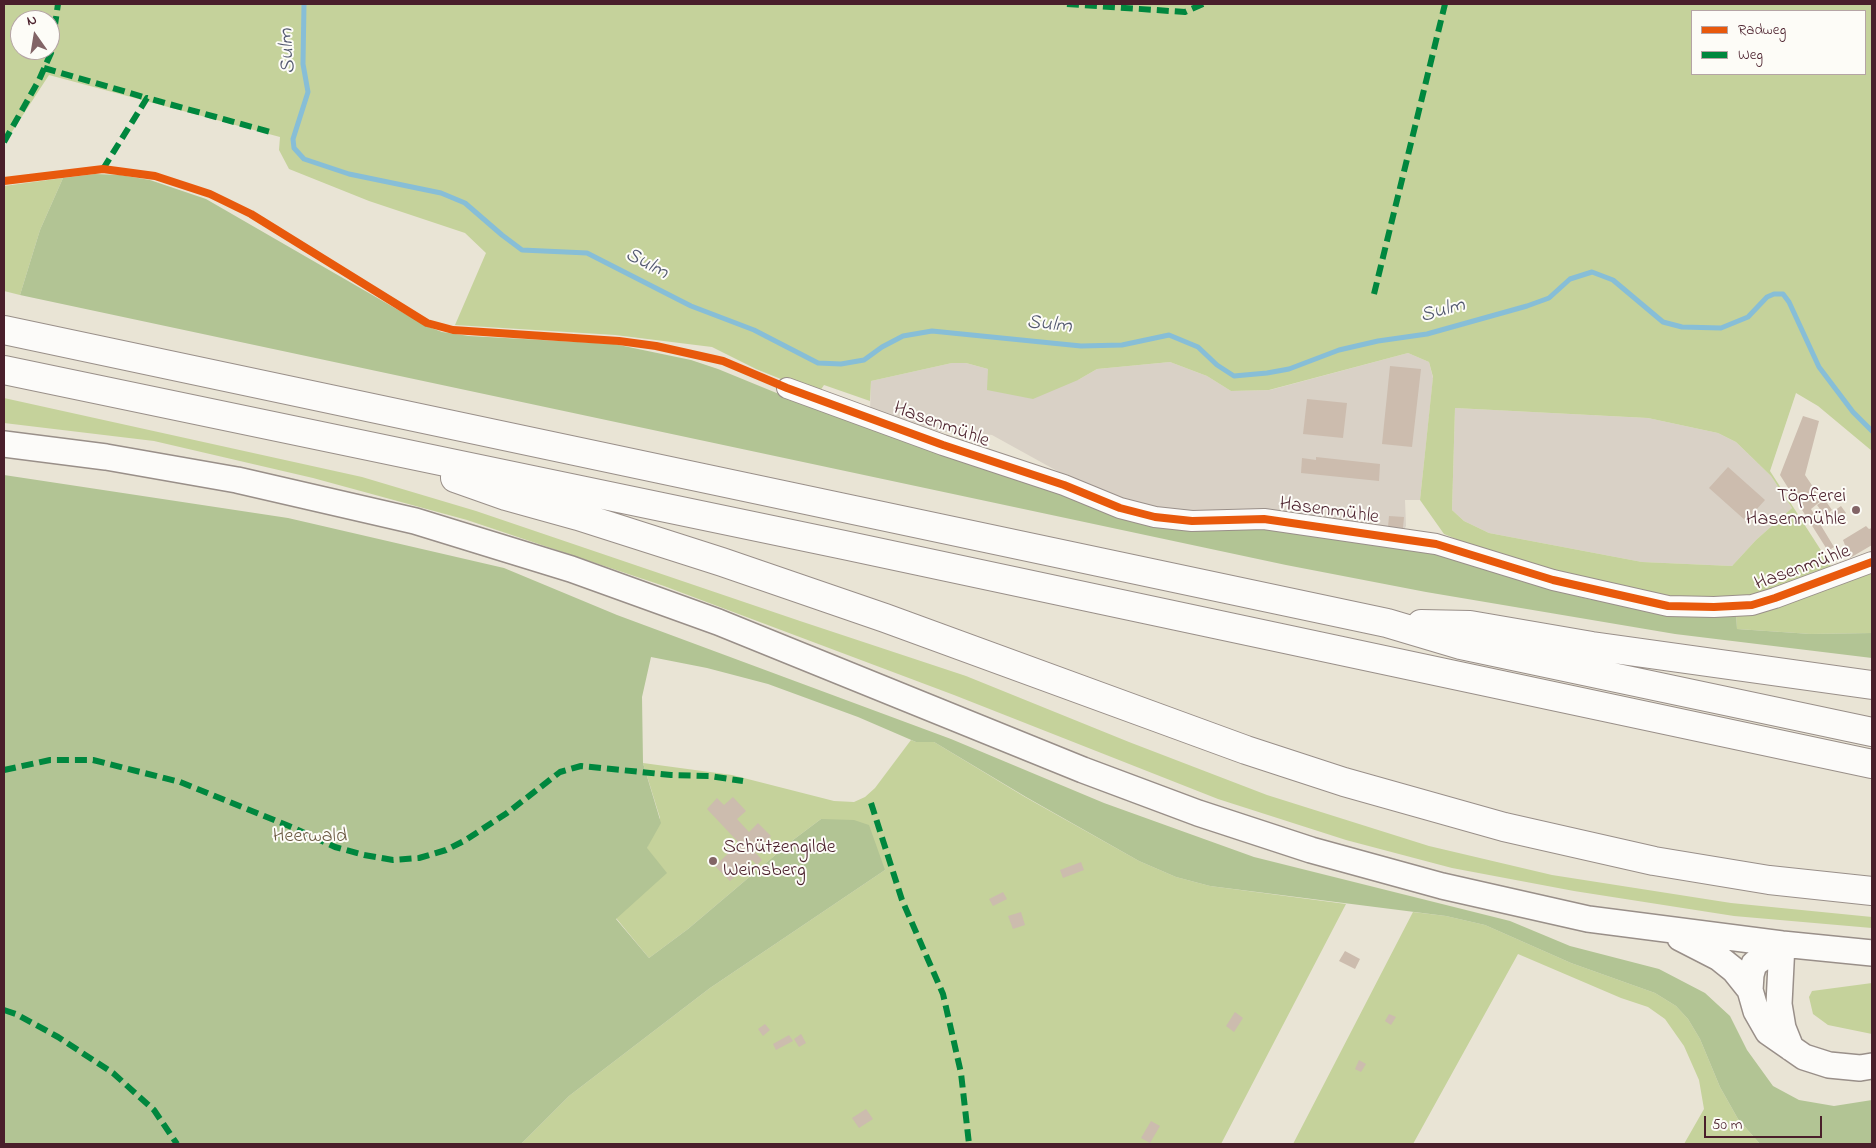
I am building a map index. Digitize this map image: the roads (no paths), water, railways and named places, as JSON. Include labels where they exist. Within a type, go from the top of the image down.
[{"type":"highway","points":[[4,330],[1388,623],[1461,645],[1872,732]]},
{"type":"highway","points":[[4,370],[853,547],[1872,764]]},
{"type":"highway","points":[[359,445],[506,496],[578,516],[750,571],[894,621],[1246,750],[1344,782],[1504,827],[1654,861],[1769,880],[1872,891]]},
{"type":"highway","points":[[1388,623],[1470,625],[1601,648],[1872,684]]},
{"type":"main road","points":[[4,444],[106,457],[237,480],[414,521],[571,569],[718,622],[1083,770],[1198,813],[1310,850],[1442,886],[1588,919],[1661,930],[1872,953]]},
{"type":"main road","points":[[1661,930],[1719,958],[1734,970],[1750,990]]},
{"type":"main road","points":[[1782,944],[1754,964],[1751,975],[1750,990],[1756,1011],[1768,1032],[1804,1057],[1830,1065],[1860,1068],[1872,1066]]},
{"type":"main road","points":[[1782,944],[1779,1004],[1783,1028],[1791,1048]]},
{"type":"street","name":"Hasenmühle","points":[[787,388],[943,445],[1064,485],[1120,508],[1156,517],[1192,521],[1264,519],[1436,544],[1553,580],[1668,606],[1714,607],[1752,605],[1872,562]]},
{"type":"waterway","name":"Sulm","points":[[304,4],[303,64],[308,92],[293,139],[294,148],[304,159],[349,174],[441,193],[465,203],[522,250],[587,253],[691,306],[754,330],[818,363],[841,364],[864,360],[882,347],[903,336],[932,331],[1081,346],[1122,345],[1169,335],[1198,347],[1217,365],[1234,376],[1267,373],[1289,369],[1339,350],[1378,341],[1427,334],[1527,306],[1549,298],[1570,279],[1592,272],[1613,280],[1663,322],[1682,327],[1721,328],[1748,317],[1767,297],[1774,294],[1783,294],[1789,302],[1819,367],[1853,412],[1872,431]]},
{"type":"place","name":"Töpferei Hasenmühle","points":[[1856,510]]},
{"type":"place","name":"Schützengilde Weinsberg","points":[[713,861]]},
{"type":"park label","name":"Heerwald","points":[[310,838]]}]
